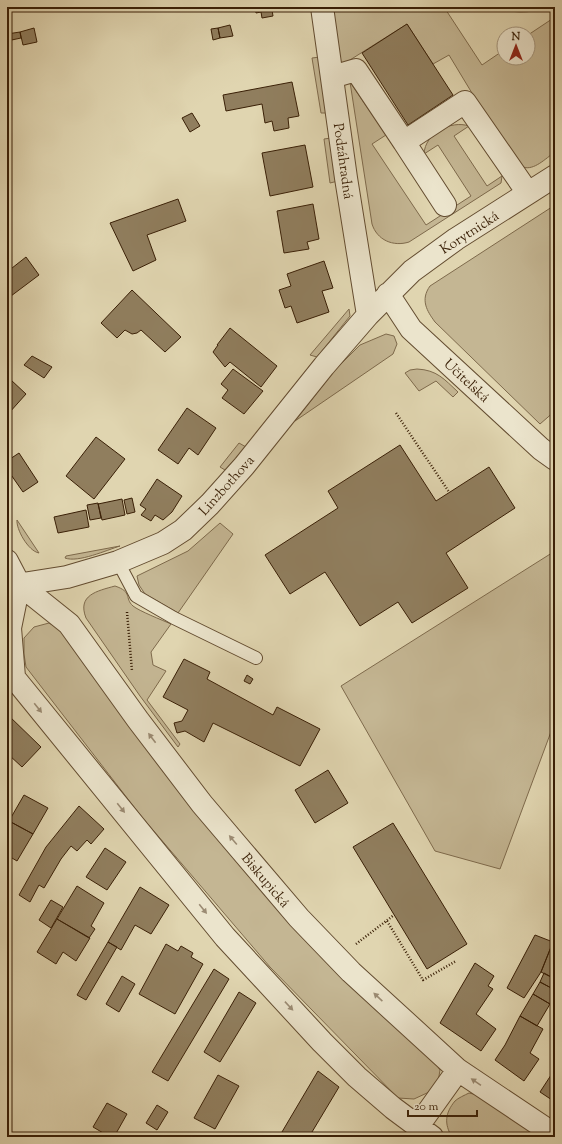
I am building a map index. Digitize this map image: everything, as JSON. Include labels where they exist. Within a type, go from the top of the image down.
[{"type":"street","name":"Podzáhradná","points":[[322,7],[346,178],[368,315]]},
{"type":"street","points":[[332,76],[356,70],[445,205]]},
{"type":"street","points":[[404,142],[466,102],[528,193]]},
{"type":"street","name":"Korytnická","points":[[388,294],[412,271],[456,239],[555,176]]},
{"type":"street","name":"Linzbothova","points":[[13,585],[121,569],[183,530],[210,504],[244,466],[324,366],[388,294]]},
{"type":"street","name":"Učiteľská","points":[[388,294],[411,329],[541,449],[555,459]]},
{"type":"street","points":[[7,561],[13,585],[10,628],[10,673],[225,937],[322,1042],[352,1072],[393,1108],[425,1132],[458,1070]]},
{"type":"street","name":"Biskupická","points":[[13,585],[69,624],[138,720],[202,804],[299,918],[351,972],[458,1070],[555,1135]]},
{"type":"lane","points":[[121,569],[136,596],[174,618],[256,658]]},
{"type":"path","points":[[396,413],[449,492]]},
{"type":"path","points":[[121,569],[132,676]]},
{"type":"path","points":[[351,947],[394,915]]},
{"type":"path","points":[[387,921],[423,980],[456,961]]},
{"type":"shaded area","points":[[332,7],[444,7],[482,65],[496,55],[496,66],[536,66],[536,30],[555,17],[555,152],[536,166],[527,168],[523,167],[481,108],[449,55],[433,64],[407,24],[342,65],[339,58]]},
{"type":"shaded area","points":[[491,7],[550,7],[534,11],[520,12],[507,11]]},
{"type":"shaded area","points":[[320,57],[328,113],[321,113],[312,58]]},
{"type":"shaded area","points":[[350,82],[386,135],[372,144],[426,225],[471,196],[438,145],[424,154],[425,147],[429,140],[440,130],[455,125],[469,126],[454,136],[487,186],[502,176],[501,183],[409,242],[397,244],[386,241],[374,230],[372,224]]},
{"type":"shaded area","points":[[331,138],[338,181],[330,183],[324,139]]},
{"type":"shaded area","points":[[555,205],[555,411],[540,424],[435,322],[427,309],[425,296],[430,286]]},
{"type":"shaded area","points":[[349,309],[350,316],[317,357],[310,355]]},
{"type":"shaded area","points":[[386,334],[394,336],[397,344],[393,354],[295,421],[335,370],[360,345]]},
{"type":"shaded area","points":[[417,369],[435,373],[458,392],[453,397],[436,381],[419,391],[405,373],[410,370]]},
{"type":"shaded area","points":[[239,443],[246,447],[225,470],[220,467]]},
{"type":"shaded area","points":[[17,520],[39,553],[27,544],[18,529]]},
{"type":"shaded area","points":[[220,523],[233,534],[178,613],[145,594],[139,585],[137,576],[188,551]]},
{"type":"shaded area","points":[[120,546],[77,559],[65,558],[66,556]]},
{"type":"shaded area","points":[[555,551],[555,721],[500,869],[435,851],[341,686]]},
{"type":"shaded area","points":[[115,586],[121,588],[126,593],[130,603],[133,606],[171,624],[151,652],[153,665],[166,671],[147,700],[180,744],[178,747],[140,696],[86,618],[84,604],[86,599],[96,592]]},
{"type":"shaded area","points":[[49,623],[58,628],[67,638],[157,762],[251,879],[350,984],[432,1058],[440,1070],[438,1082],[427,1093],[414,1099],[398,1098],[270,967],[141,816],[26,667],[24,638],[34,627]]},
{"type":"shaded area","points":[[469,1093],[482,1096],[542,1137],[452,1137],[447,1123],[449,1110],[456,1100]]},
{"type":"building","points":[[255,7],[287,7],[272,10],[273,16],[262,18],[261,12],[256,13]]},
{"type":"building","points":[[407,24],[453,95],[408,125],[362,53]]},
{"type":"building","points":[[230,25],[233,36],[220,38],[218,28]]},
{"type":"building","points":[[34,28],[37,42],[23,45],[20,32]]},
{"type":"building","points":[[218,28],[220,38],[213,40],[211,29]]},
{"type":"building","points":[[20,32],[21,38],[7,41],[7,34]]},
{"type":"building","points":[[292,82],[299,116],[288,118],[289,128],[274,131],[272,121],[265,123],[262,104],[226,111],[223,95]]},
{"type":"building","points":[[192,113],[200,126],[190,132],[182,118]]},
{"type":"building","points":[[305,145],[313,187],[270,196],[262,153]]},
{"type":"building","points":[[178,199],[186,221],[147,235],[156,260],[133,271],[110,223]]},
{"type":"building","points":[[313,204],[319,239],[307,242],[309,249],[284,253],[277,211]]},
{"type":"building","points":[[26,257],[39,275],[7,299],[7,272]]},
{"type":"building","points":[[324,261],[333,288],[322,291],[329,312],[297,323],[291,306],[285,308],[279,290],[291,286],[287,274]]},
{"type":"building","points":[[132,290],[181,337],[165,352],[141,330],[132,334],[125,330],[117,338],[101,323]]},
{"type":"building","points":[[230,328],[277,366],[261,387],[230,362],[225,367],[213,352]]},
{"type":"building","points":[[32,356],[52,367],[44,378],[24,365]]},
{"type":"building","points":[[233,369],[263,391],[244,414],[222,398],[228,390],[221,384]]},
{"type":"building","points":[[11,380],[26,394],[9,413],[7,411],[7,385]]},
{"type":"building","points":[[187,408],[216,428],[198,455],[189,448],[178,464],[158,450]]},
{"type":"building","points":[[96,437],[125,459],[94,499],[66,476]]},
{"type":"building","points":[[400,445],[436,501],[489,467],[515,508],[446,553],[468,588],[412,623],[398,602],[360,626],[325,572],[290,594],[265,555],[338,508],[328,491]]},
{"type":"building","points":[[19,453],[38,482],[23,492],[7,469],[7,461]]},
{"type":"building","points":[[157,479],[182,496],[172,512],[163,520],[155,515],[151,521],[141,515],[146,509],[140,505]]},
{"type":"building","points":[[132,498],[135,512],[127,514],[124,500]]},
{"type":"building","points":[[122,499],[125,515],[102,520],[98,504]]},
{"type":"building","points":[[98,503],[101,518],[90,520],[87,505]]},
{"type":"building","points":[[86,510],[89,527],[58,533],[54,517]]},
{"type":"building","points":[[184,659],[210,672],[207,679],[273,715],[277,707],[320,729],[300,766],[213,723],[204,742],[185,731],[177,733],[174,723],[182,721],[188,710],[163,697]]},
{"type":"building","points":[[247,675],[253,679],[250,684],[244,681]]},
{"type":"building","points":[[8,715],[41,747],[22,767],[9,755],[7,757]]},
{"type":"building","points":[[328,770],[348,803],[315,823],[295,790]]},
{"type":"building","points":[[24,795],[48,808],[33,834],[9,821]]},
{"type":"building","points":[[79,806],[104,829],[91,844],[87,840],[77,851],[71,846],[61,859],[44,888],[39,885],[30,902],[19,895],[46,847]]},
{"type":"building","points":[[9,821],[33,834],[17,861],[7,855],[7,825]]},
{"type":"building","points":[[393,823],[467,944],[427,969],[353,847]]},
{"type":"building","points":[[105,848],[126,862],[107,890],[86,877]]},
{"type":"building","points":[[77,886],[104,903],[91,926],[95,929],[89,938],[57,919]]},
{"type":"building","points":[[140,887],[169,905],[151,934],[135,925],[121,950],[108,942]]},
{"type":"building","points":[[51,900],[63,907],[51,928],[39,920]]},
{"type":"building","points":[[57,919],[90,938],[76,961],[63,952],[56,964],[37,952]]},
{"type":"building","points":[[535,935],[553,942],[541,972],[524,998],[507,988]]},
{"type":"building","points":[[108,942],[117,947],[86,1000],[77,995]]},
{"type":"building","points":[[553,942],[555,943],[555,979],[541,972]]},
{"type":"building","points":[[166,944],[178,951],[181,946],[193,953],[191,957],[203,964],[175,1014],[139,994]]},
{"type":"building","points":[[475,963],[494,976],[488,986],[493,989],[476,1014],[496,1029],[481,1051],[440,1023]]},
{"type":"building","points":[[214,969],[229,979],[168,1081],[152,1072]]},
{"type":"building","points":[[544,973],[555,979],[555,990],[540,982]]},
{"type":"building","points":[[122,976],[135,984],[119,1012],[106,1004]]},
{"type":"building","points":[[540,982],[555,990],[555,994],[550,1004],[533,994]]},
{"type":"building","points":[[239,992],[256,1003],[220,1062],[204,1052]]},
{"type":"building","points":[[533,994],[550,1004],[537,1026],[520,1016]]},
{"type":"building","points":[[520,1016],[543,1029],[530,1053],[539,1059],[524,1081],[495,1060],[505,1045]]},
{"type":"building","points":[[555,1069],[555,1102],[540,1092]]},
{"type":"building","points":[[318,1071],[339,1087],[309,1137],[279,1137]]},
{"type":"building","points":[[218,1075],[239,1086],[215,1129],[194,1118]]},
{"type":"building","points":[[107,1103],[127,1114],[114,1137],[110,1137],[93,1127]]},
{"type":"building","points":[[157,1105],[168,1112],[157,1130],[146,1123]]}]
